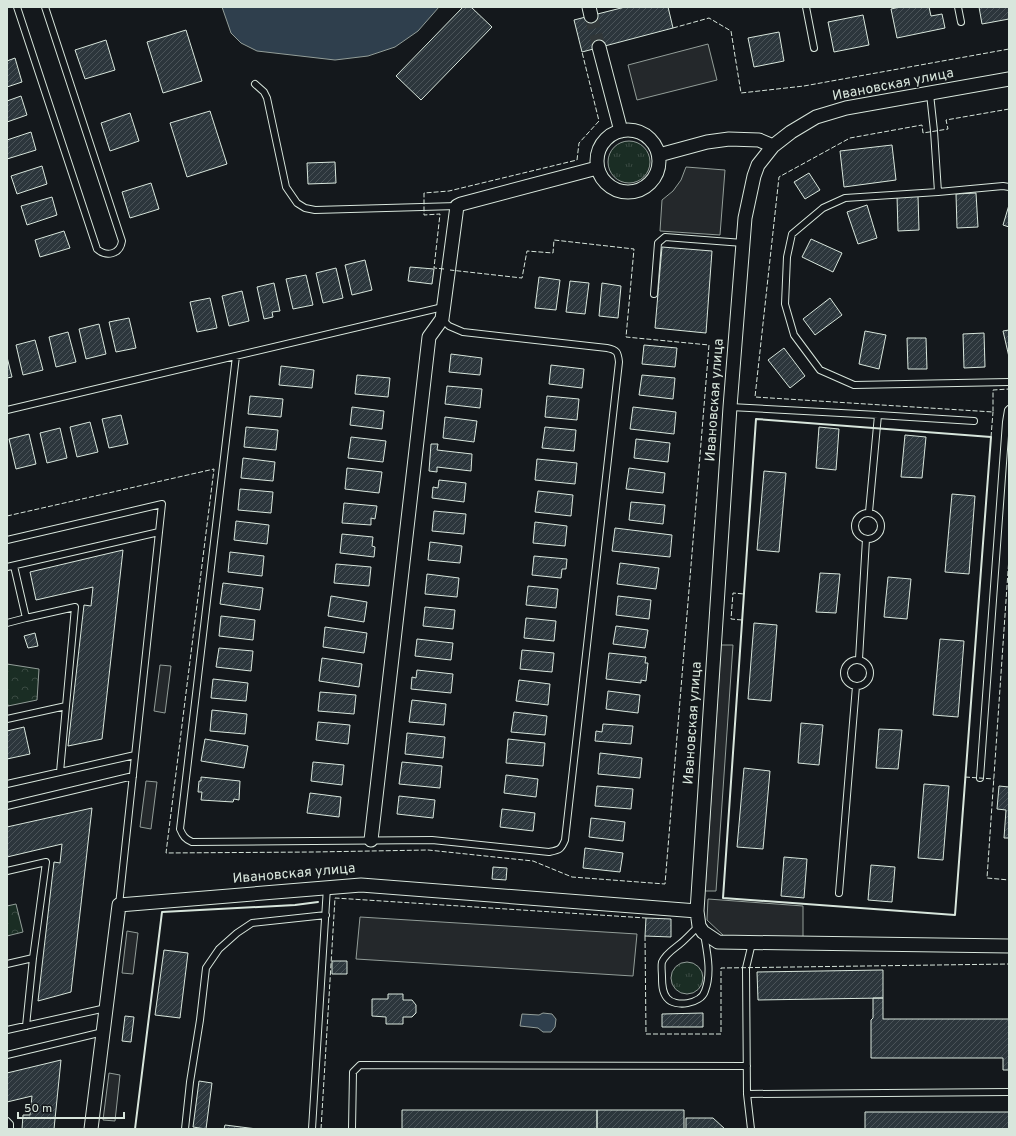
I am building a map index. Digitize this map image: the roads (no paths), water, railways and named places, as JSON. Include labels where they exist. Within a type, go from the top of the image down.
[{"type":"street","points":[[599,47],[621,131]]},
{"type":"street","name":"Ивановская улица","points":[[701,929],[697,911],[730,407],[745,218],[754,176],[758,165],[774,146],[791,132],[816,118],[846,108],[1009,79]]},
{"type":"street","points":[[621,131],[637,131],[645,135],[651,140],[659,154],[660,163],[655,178],[646,187],[635,192],[619,192],[611,188],[600,176],[597,168],[596,160],[601,145],[607,138],[621,131]]},
{"type":"street","points":[[659,154],[707,142],[729,139],[759,140],[774,146]]},
{"type":"street","points":[[370,840],[429,337],[443,313],[457,206],[597,168]]},
{"type":"street","name":"Ивановская улица","points":[[119,905],[361,885],[697,911]]},
{"type":"street","points":[[91,1129],[119,905]]},
{"type":"street","points":[[701,929],[718,942],[1009,946]]},
{"type":"lane","points":[[17,7],[97,249],[101,253],[114,253],[122,246],[122,241],[45,7]]},
{"type":"lane","points":[[806,7],[814,48]]},
{"type":"lane","points":[[958,7],[961,22]]},
{"type":"lane","points":[[255,84],[264,92],[267,98],[286,187],[297,203],[305,208],[315,210],[457,206]]},
{"type":"lane","points":[[930,94],[938,192]]},
{"type":"lane","points":[[1009,188],[1003,186],[845,198],[823,208],[792,234],[787,257],[785,304],[794,335],[820,370],[854,385],[1009,382]]},
{"type":"lane","points":[[654,294],[658,243],[665,237],[743,243]]},
{"type":"lane","points":[[7,410],[236,356],[443,313],[449,326],[463,332],[615,350],[618,355],[618,370],[565,840],[563,846],[559,850],[549,852],[432,840],[192,842],[183,836],[180,829],[236,356]]},
{"type":"lane","points":[[730,407],[974,422]]},
{"type":"lane","points":[[980,778],[1006,422],[1009,409]]},
{"type":"lane","points":[[869,512],[878,415]]},
{"type":"lane","points":[[7,540],[162,504],[119,905]]},
{"type":"lane","points":[[869,512],[880,520],[881,527],[879,534],[873,538],[866,539],[860,537],[855,531],[854,524],[857,518],[862,514],[869,512]]},
{"type":"lane","points":[[7,567],[159,532]]},
{"type":"lane","points":[[859,659],[866,539]]},
{"type":"lane","points":[[14,566],[26,618]]},
{"type":"lane","points":[[7,623],[75,606],[60,772]]},
{"type":"lane","points":[[859,659],[870,667],[871,674],[868,681],[863,685],[856,686],[850,684],[845,678],[844,672],[846,665],[859,659]]},
{"type":"lane","points":[[839,893],[856,686]]},
{"type":"lane","points":[[7,719],[66,706]]},
{"type":"lane","points":[[7,784],[135,755]]},
{"type":"lane","points":[[7,806],[133,776]]},
{"type":"lane","points":[[7,871],[46,862],[33,958],[26,1026]]},
{"type":"lane","points":[[312,1129],[327,887]]},
{"type":"lane","points":[[185,1129],[206,968],[219,949],[237,933],[252,923],[326,915]]},
{"type":"lane","points":[[701,929],[707,955],[709,974],[705,992],[701,998],[689,1004],[672,1003],[666,997],[662,986],[662,962],[670,951],[701,929]]},
{"type":"lane","points":[[751,1129],[747,1094],[746,968],[752,943]]},
{"type":"lane","points":[[7,964],[33,958]]},
{"type":"lane","points":[[7,1030],[106,1008]]},
{"type":"lane","points":[[7,1055],[103,1032]]},
{"type":"lane","points":[[352,1129],[353,1072],[360,1065],[747,1066]]},
{"type":"lane","points":[[747,1094],[1009,1092]]},
{"type":"lane","points":[[7,1121],[10,1124],[10,1129]]},
{"type":"water","points":[[222,7],[439,7],[418,31],[395,47],[368,56],[335,60],[257,51],[241,43],[231,33]]},
{"type":"water","points":[[543,1013],[552,1014],[556,1019],[555,1027],[551,1032],[543,1032],[538,1028],[520,1026],[522,1014],[539,1015]]},
{"type":"tunnel","points":[[591,16],[599,47]]}]
